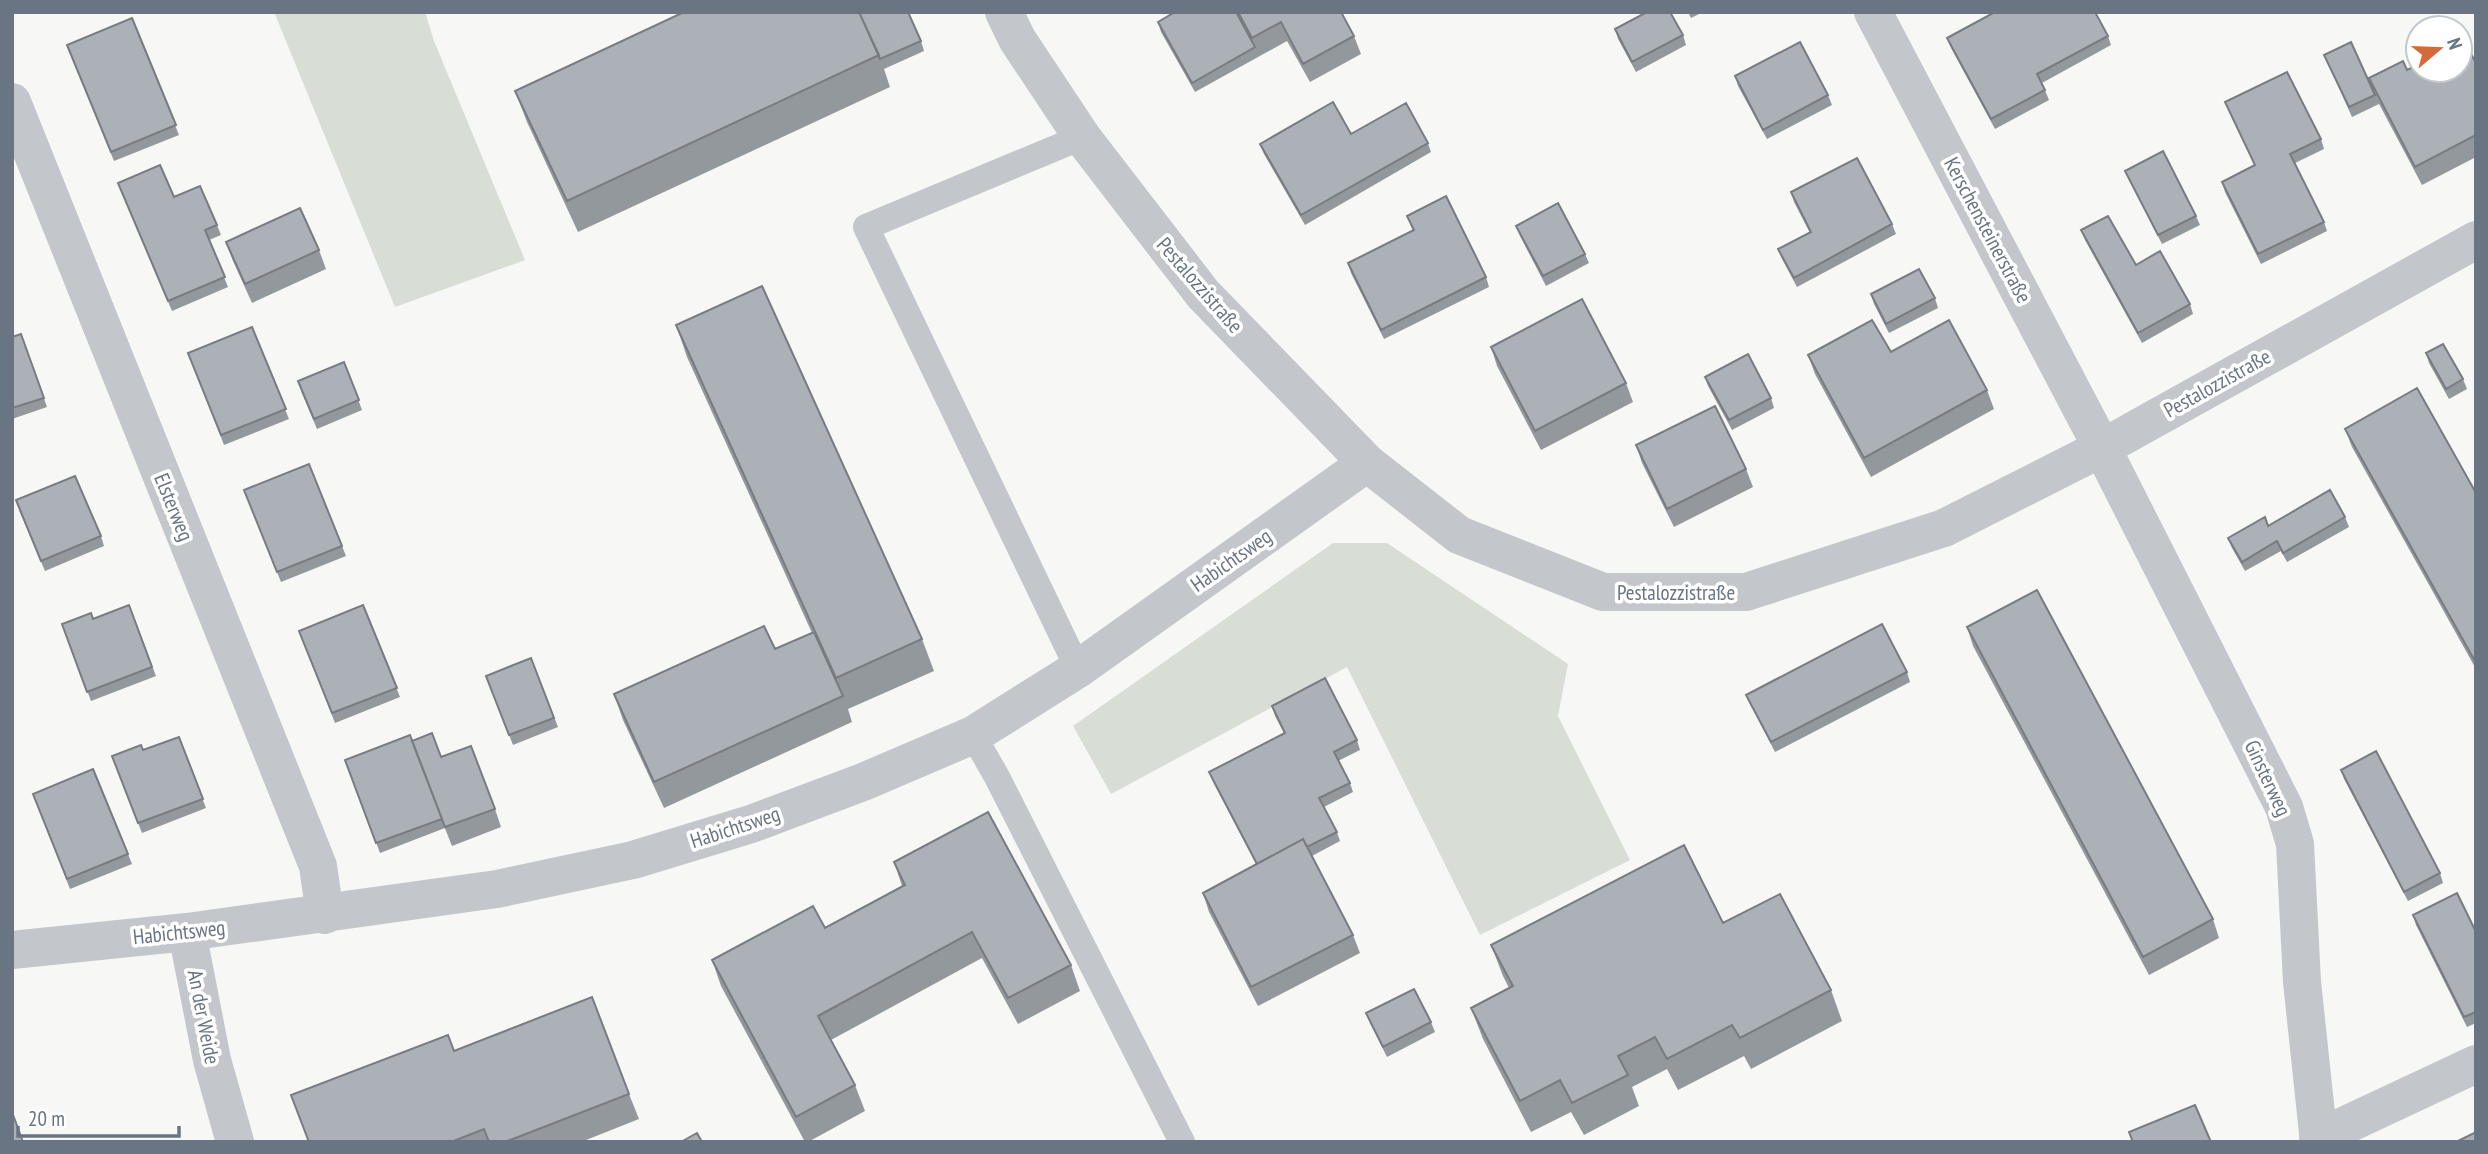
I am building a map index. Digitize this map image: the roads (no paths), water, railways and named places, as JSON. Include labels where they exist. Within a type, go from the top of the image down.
[{"type":"street","name":"Pestalozzistraße","points":[[1004,12],[1017,39],[1082,137],[1203,294],[1367,463],[1459,535],[1603,592],[1746,592],[1944,528],[2102,448],[2476,240]]},
{"type":"street","name":"Kerschensteinerstraße","points":[[1873,12],[2102,448]]},
{"type":"street","name":"Elsterweg","points":[[12,102],[318,866],[325,915]]},
{"type":"street","name":"Ginsterweg","points":[[2102,448],[2284,807],[2295,844],[2302,982],[2318,1140]]},
{"type":"street","name":"Habichtsweg","points":[[12,950],[325,915],[497,889],[633,860],[751,824],[863,782],[973,735],[1078,668],[1367,463]]},
{"type":"street","name":"An der Weide","points":[[187,932],[212,1060],[235,1142]]},
{"type":"street","points":[[2318,1140],[2476,1064]]},
{"type":"lane","points":[[1078,668],[866,227],[1082,137]]},
{"type":"lane","points":[[973,735],[997,777],[1182,1142]]}]
